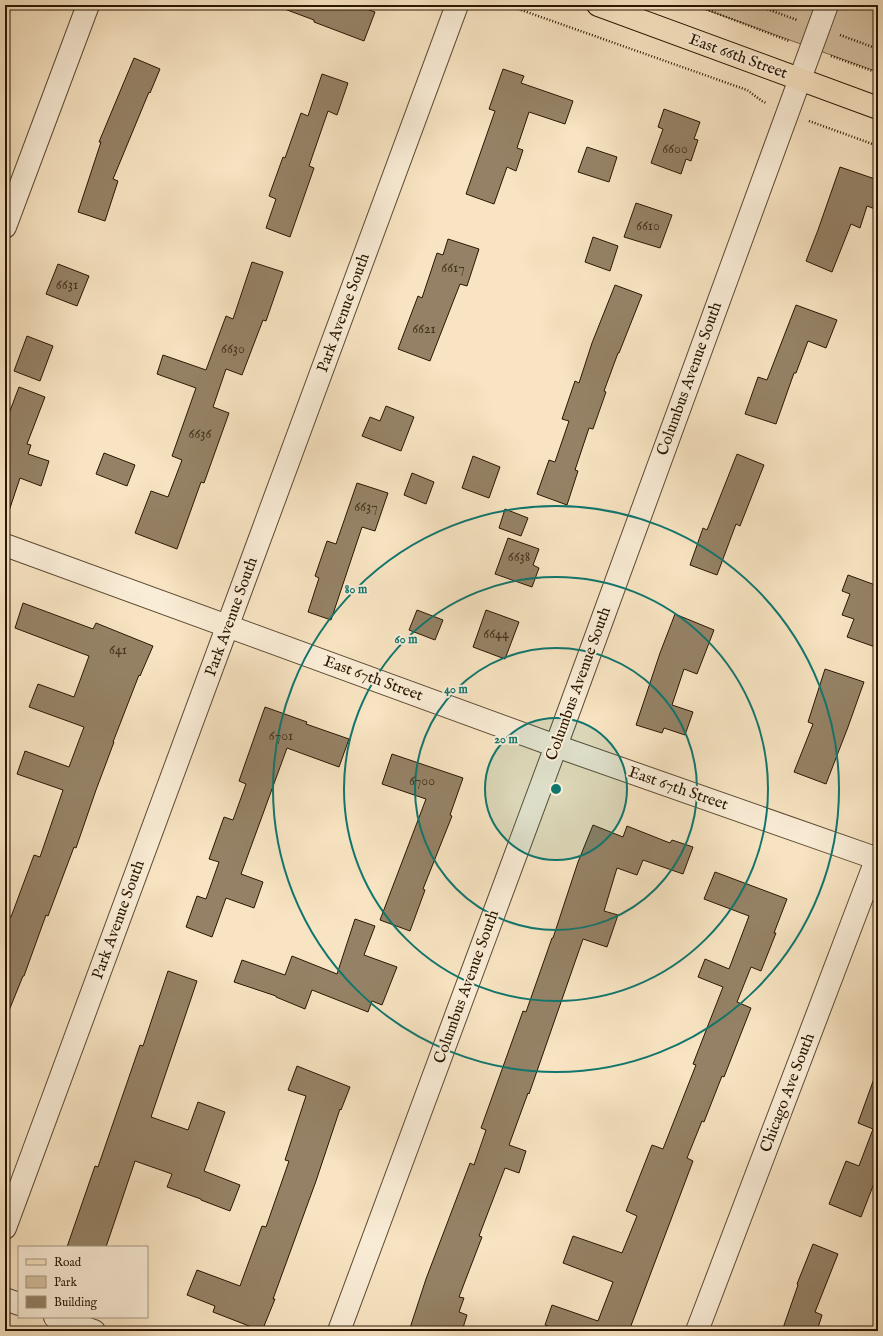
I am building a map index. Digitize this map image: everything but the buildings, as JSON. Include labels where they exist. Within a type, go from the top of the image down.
[{"type":"main road","name":"East 66th Street","points":[[598,5],[878,108]]},
{"type":"street","points":[[5,227],[88,5]]},
{"type":"street","name":"Park Avenue South","points":[[5,1228],[457,5]]},
{"type":"street","name":"Columbus Avenue South","points":[[339,1331],[556,746],[800,80],[811,49],[823,6]]},
{"type":"street","name":"East 67th Street","points":[[5,544],[556,746],[878,858]]},
{"type":"street","name":"Chicago Ave South","points":[[697,1331],[878,858]]},
{"type":"street","points":[[5,1299],[18,1304]]},
{"type":"street","points":[[59,1318],[94,1331]]},
{"type":"path","points":[[507,5],[747,90],[762,101]]},
{"type":"path","points":[[695,5],[878,73]]},
{"type":"path","points":[[810,122],[878,146]]},
{"type":"green space","points":[[693,5],[878,5],[878,72]]}]
